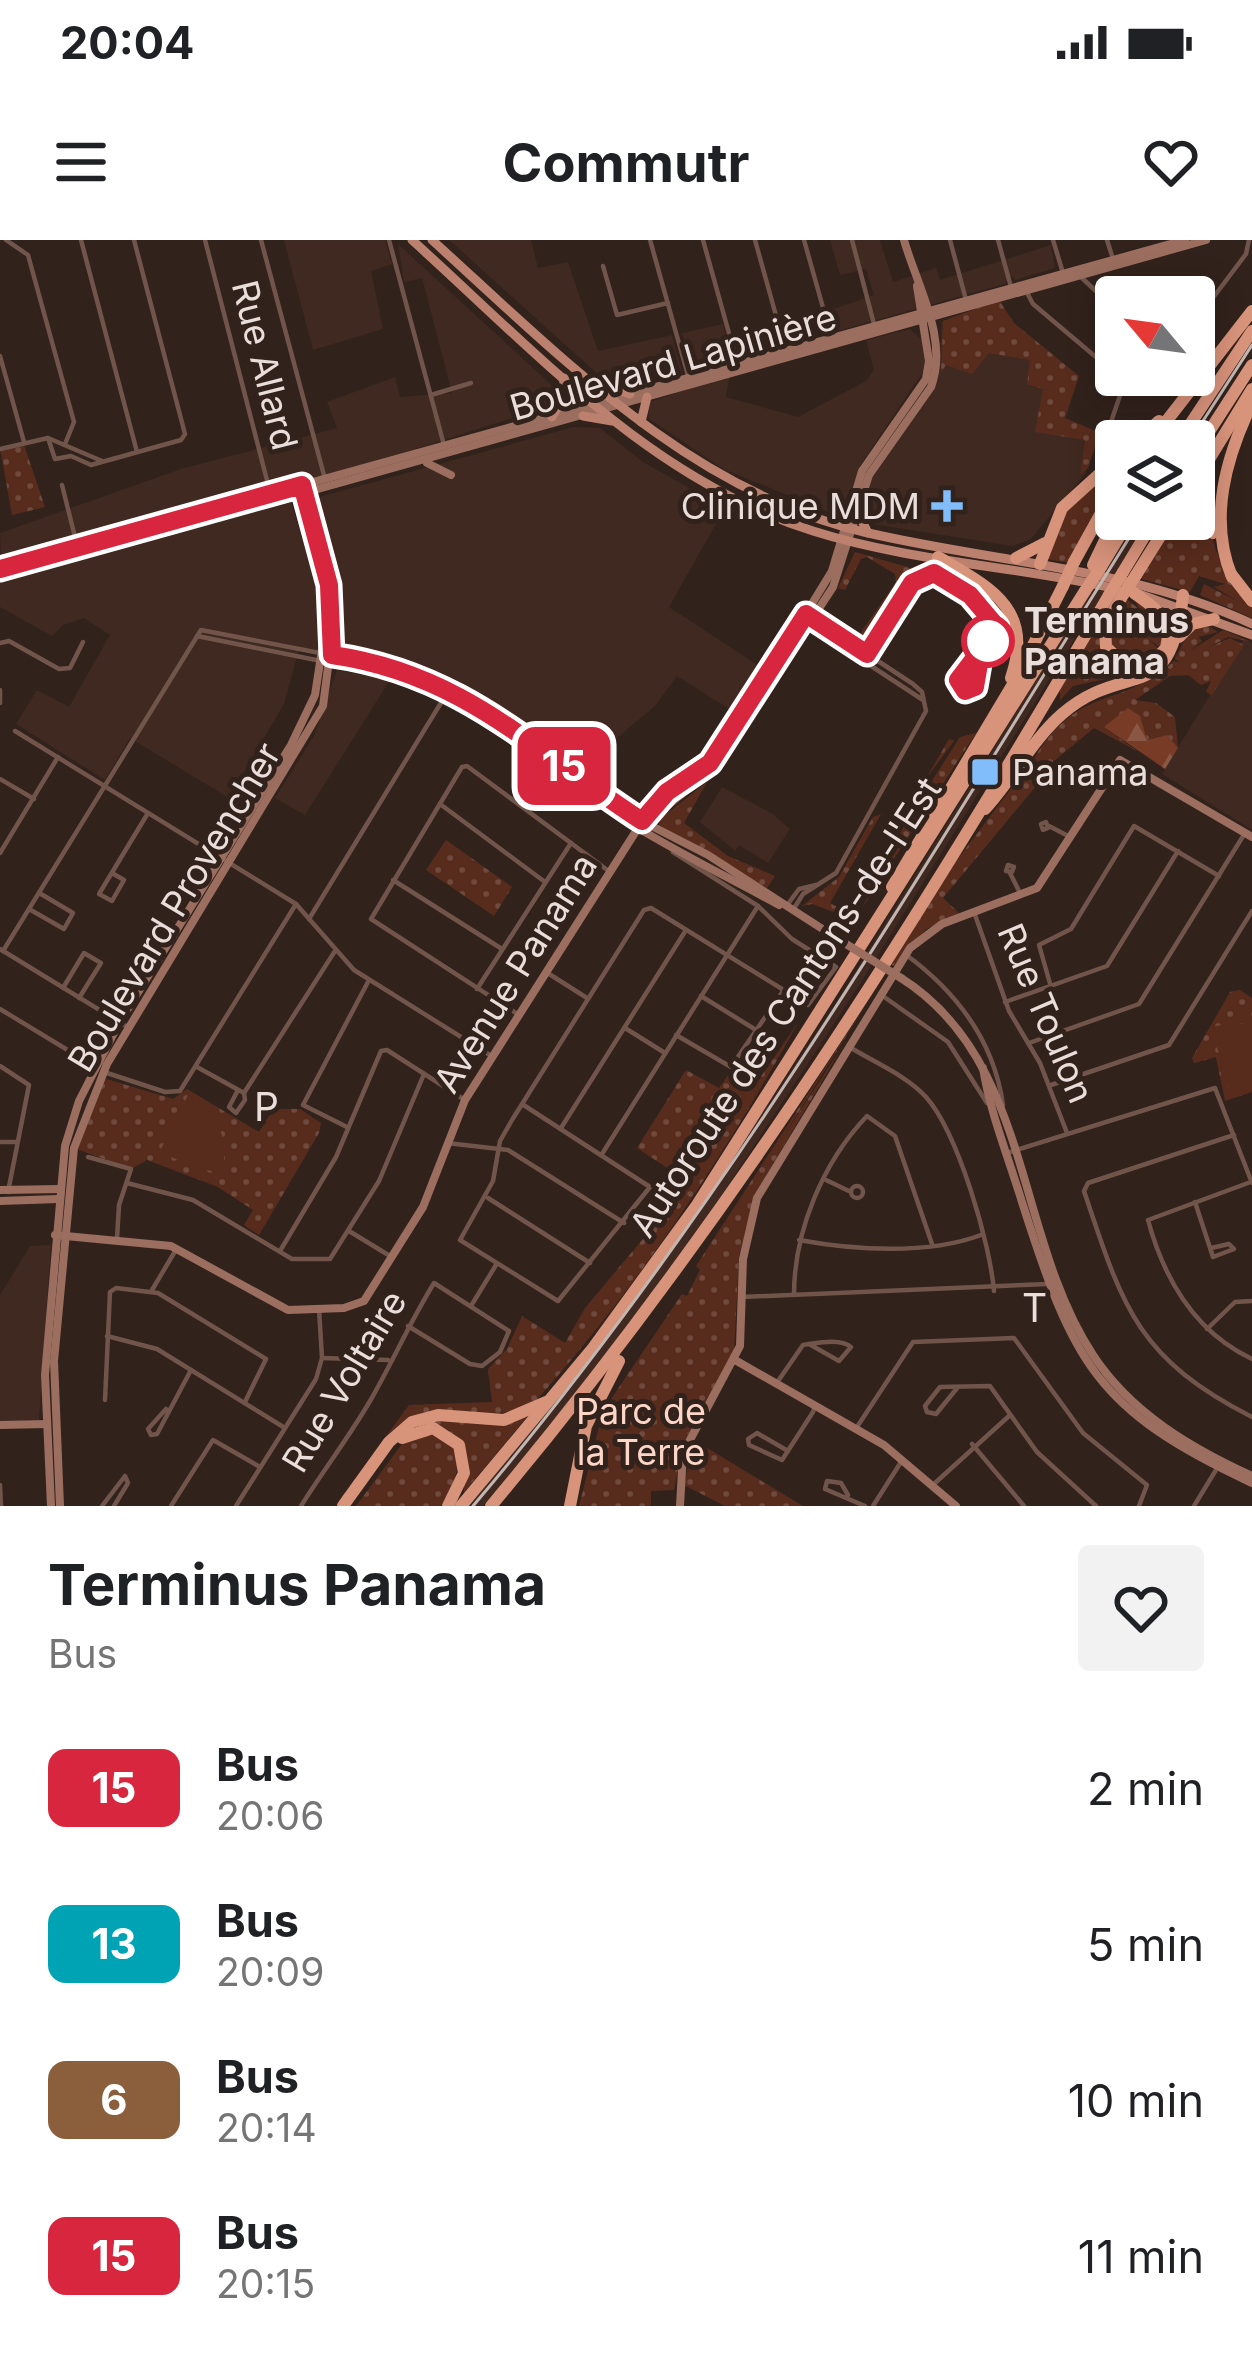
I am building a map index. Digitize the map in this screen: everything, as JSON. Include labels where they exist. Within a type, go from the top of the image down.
[{"type":"highway","points":[[1215,359],[1252,311]]},
{"type":"highway","points":[[1193,420],[1252,331]]},
{"type":"highway","points":[[1215,422],[1252,365]]},
{"type":"highway","points":[[1215,448],[1252,389]]},
{"type":"highway","points":[[1160,420],[1186,396]]},
{"type":"highway","points":[[1167,420],[1187,396]]},
{"type":"highway","points":[[1232,577],[1222,547],[1220,509],[1233,449],[1252,403]]},
{"type":"highway","points":[[1039,568],[1045,543],[1065,504],[1095,478]]},
{"type":"highway","points":[[869,938],[920,836],[995,713],[1095,523]]},
{"type":"highway","points":[[1215,535],[1232,577],[1252,602]]},
{"type":"highway","points":[[1097,566],[1107,540]]},
{"type":"highway","name":"Autoroute des Cantons-de-l'Est","points":[[461,1506],[553,1398],[685,1223],[869,938],[1115,540]]},
{"type":"highway","name":"Autoroute des Cantons-de-l'Est","points":[[491,1506],[639,1326],[738,1185],[1121,595],[1152,540]]},
{"type":"highway","points":[[1016,558],[1045,543]]},
{"type":"highway","points":[[938,557],[985,582],[1011,618],[1015,666],[995,713]]},
{"type":"highway","points":[[1121,595],[1157,609],[1168,626],[1166,648],[1151,664],[1125,665],[1106,647],[1105,626],[1121,595]]},
{"type":"highway","points":[[962,834],[1061,715],[1090,695],[1154,672],[1171,656],[1182,600]]},
{"type":"highway","points":[[1178,638],[1192,624],[1214,619]]},
{"type":"highway","points":[[570,1506],[589,1420],[639,1326]]},
{"type":"highway","points":[[347,1506],[393,1436],[415,1420],[438,1415],[507,1420],[553,1398]]},
{"type":"highway","points":[[347,1506],[396,1444],[426,1428],[449,1434],[463,1454],[462,1482],[448,1506]]},
{"type":"main road","points":[[412,240],[597,408],[721,494],[845,540],[1039,568],[1182,600],[1252,624]]},
{"type":"main road","points":[[432,240],[641,422],[729,480],[868,533],[1016,558],[1121,595],[1182,600],[1252,635]]},
{"type":"main road","points":[[552,417],[563,398],[564,377]]},
{"type":"main road","points":[[595,383],[630,394]]},
{"type":"main road","points":[[641,422],[647,397]]},
{"type":"main road","points":[[583,416],[613,421]]},
{"type":"main road","points":[[857,511],[868,533]]},
{"type":"street","points":[[6,240],[28,255],[74,422],[65,444]]},
{"type":"street","points":[[81,240],[137,452]]},
{"type":"street","points":[[48,438],[55,459],[102,461],[179,440],[185,430],[134,240]]},
{"type":"street","name":"Rue Allard","points":[[205,240],[272,498]]},
{"type":"street","points":[[261,240],[325,479]]},
{"type":"street","points":[[389,240],[447,452]]},
{"type":"street","points":[[650,240],[689,379]]},
{"type":"street","points":[[703,240],[737,362]]},
{"type":"street","points":[[755,240],[785,348]]},
{"type":"street","points":[[804,240],[831,336]]},
{"type":"street","points":[[852,240],[874,324]]},
{"type":"street","points":[[849,527],[869,475],[937,372],[904,240]]},
{"type":"street","points":[[950,240],[966,300]]},
{"type":"street","points":[[998,240],[1011,287]]},
{"type":"street","points":[[1053,240],[1063,273]]},
{"type":"street","points":[[1107,240],[1114,262]]},
{"type":"street","name":"Boulevard Lapinière","points":[[0,573],[272,498],[425,462],[552,417],[647,397],[737,362],[874,324],[954,309],[1185,240]]},
{"type":"street","name":"Boulevard Lapinière","points":[[1114,262],[1207,240]]},
{"type":"street","points":[[1215,295],[1246,254],[1249,240]]},
{"type":"street","points":[[603,266],[616,315],[668,303]]},
{"type":"street","points":[[1080,272],[1085,286],[1095,294]]},
{"type":"street","name":"Boulevard Lapinière","points":[[617,402],[630,394],[903,323],[1011,287],[1080,272]]},
{"type":"street","points":[[1025,287],[1033,304],[1095,356]]},
{"type":"street","points":[[849,527],[862,471],[926,379],[938,322],[954,309]]},
{"type":"street","points":[[903,323],[917,329],[931,345]]},
{"type":"street","points":[[0,356],[24,442]]},
{"type":"street","points":[[431,395],[472,383]]},
{"type":"street","name":"Boulevard Lapinière","points":[[299,492],[325,479],[447,452],[583,416],[597,408]]},
{"type":"street","points":[[0,449],[48,438],[102,461]]},
{"type":"street","points":[[425,462],[451,475]]},
{"type":"street","points":[[62,485],[79,551]]},
{"type":"street","name":"Boulevard Provencher","points":[[51,1506],[50,1361],[62,1194],[79,1128],[100,1069],[124,1025],[311,732],[328,658],[322,586],[299,492]]},
{"type":"street","name":"Avenue Panama","points":[[319,1309],[352,1307],[364,1301],[431,1190],[465,1100],[641,827],[717,764],[807,619],[849,527]]},
{"type":"street","points":[[790,909],[799,889],[822,885],[836,873],[924,715],[924,701],[913,684],[807,619]]},
{"type":"street","points":[[124,1025],[2,950],[199,633],[328,658],[424,682],[491,711],[656,839],[758,906],[792,939],[836,967],[808,1005],[646,908],[522,1104],[499,1148],[486,1196],[460,1240],[558,1301],[650,1187],[522,1104]]},
{"type":"street","points":[[0,643],[9,641],[59,669],[70,668],[83,642]]},
{"type":"street","points":[[0,690],[0,703]]},
{"type":"street","points":[[309,919],[448,693]]},
{"type":"street","points":[[15,731],[296,904],[335,951],[370,980],[493,1057]]},
{"type":"street","points":[[0,854],[58,758]]},
{"type":"street","points":[[680,1506],[683,1454],[736,1360],[744,1246],[757,1198],[905,954],[933,929],[1021,897],[1041,884],[1123,759],[1249,835],[1139,1004],[1029,1043]]},
{"type":"street","points":[[519,1016],[370,919],[464,765],[610,872]]},
{"type":"street","points":[[0,779],[34,799]]},
{"type":"street","points":[[440,804],[545,883]]},
{"type":"street","points":[[112,873],[124,880],[112,901],[99,894],[148,813]]},
{"type":"street","points":[[1049,826],[1070,837]]},
{"type":"street","points":[[1052,986],[1039,945],[1070,929],[1134,826],[1219,876]]},
{"type":"street","points":[[641,827],[711,857],[901,978],[948,1014],[983,1066],[1068,1333],[1116,1398],[1169,1443],[1252,1480]]},
{"type":"street","points":[[0,836],[9,841]]},
{"type":"street","points":[[656,839],[790,909]]},
{"type":"street","points":[[477,989],[571,843]]},
{"type":"street","points":[[1005,1002],[1107,966],[1178,851]]},
{"type":"street","points":[[1010,873],[1021,897]]},
{"type":"street","points":[[393,880],[502,950]]},
{"type":"street","points":[[29,909],[64,929],[73,914],[39,892]]},
{"type":"street","points":[[0,1009],[100,1069],[174,1094],[196,1067],[296,904]]},
{"type":"street","points":[[602,1154],[758,906]]},
{"type":"street","points":[[1051,1085],[1169,1045],[1252,911]]},
{"type":"street","name":"Rue Toulon","points":[[974,913],[1005,1002],[1051,1085],[1068,1135]]},
{"type":"street","points":[[561,1128],[686,930]]},
{"type":"street","points":[[196,1067],[241,1091],[335,951]]},
{"type":"street","points":[[63,988],[84,953],[100,963],[79,998]]},
{"type":"street","points":[[905,954],[947,990],[981,1034],[994,1064],[1002,1125]]},
{"type":"street","points":[[546,972],[587,998]]},
{"type":"street","points":[[348,1127],[303,1105],[370,980]]},
{"type":"street","points":[[676,1035],[730,1067],[783,989]]},
{"type":"street","points":[[880,994],[948,1042],[1002,1125]]},
{"type":"street","points":[[701,996],[756,1030]]},
{"type":"street","points":[[625,1028],[665,1053]]},
{"type":"street","points":[[848,1046],[917,1088],[935,1109],[981,1235],[994,1291]]},
{"type":"street","points":[[279,1252],[348,1127],[383,1049],[465,1100]]},
{"type":"street","points":[[0,1066],[29,1085],[4,1196],[62,1194]]},
{"type":"street","points":[[127,1183],[193,1200],[296,1260],[330,1259],[384,1170],[424,1074]]},
{"type":"street","points":[[1011,1152],[1210,1088],[1220,1093],[1251,1183],[1148,1220],[1167,1275],[1207,1330],[1252,1360]]},
{"type":"street","points":[[794,1295],[799,1240],[826,1180],[864,1118],[871,1117],[895,1136],[932,1244]]},
{"type":"street","points":[[1234,1135],[1088,1183],[1084,1191],[1117,1288],[1144,1337],[1198,1388],[1252,1417]]},
{"type":"street","points":[[0,1142],[15,1142]]},
{"type":"street","points":[[447,1143],[499,1148],[623,1223]]},
{"type":"street","points":[[88,1157],[131,1169],[117,1239]]},
{"type":"street","points":[[826,1180],[851,1192]]},
{"type":"street","points":[[486,1196],[590,1262]]},
{"type":"street","points":[[1195,1202],[1210,1248]]},
{"type":"street","points":[[349,1231],[392,1257]]},
{"type":"street","points":[[60,1235],[177,1248],[277,1307],[319,1309],[322,1358],[316,1379],[236,1506]]},
{"type":"street","points":[[799,1240],[837,1247],[932,1244],[981,1235]]},
{"type":"street","points":[[152,1291],[177,1248]]},
{"type":"street","points":[[408,1326],[470,1364],[491,1363],[509,1330],[471,1306],[497,1263]]},
{"type":"street","name":"Rue Voltaire","points":[[301,1506],[368,1405],[388,1360],[434,1283],[471,1306]]},
{"type":"street","points":[[742,1297],[994,1291],[1052,1283]]},
{"type":"street","points":[[105,1400],[112,1289],[152,1291],[266,1359],[245,1402]]},
{"type":"street","points":[[1207,1330],[1235,1302],[1252,1301]]},
{"type":"street","points":[[107,1336],[149,1346],[285,1428]]},
{"type":"street","points":[[857,1427],[910,1343],[1014,1338],[1083,1433],[1148,1485],[1139,1506]]},
{"type":"street","points":[[776,1384],[798,1349],[809,1344],[844,1342],[851,1350],[839,1361],[809,1344]]},
{"type":"street","points":[[322,1358],[388,1360]]},
{"type":"street","points":[[736,1360],[904,1458],[956,1506]]},
{"type":"street","points":[[166,1409],[190,1370]]},
{"type":"street","points":[[958,1388],[936,1414],[927,1412],[935,1390],[958,1388],[990,1386],[1054,1470],[1096,1506]]},
{"type":"street","points":[[788,1451],[758,1432],[748,1439],[748,1445],[775,1461],[782,1460],[788,1451],[815,1406]]},
{"type":"street","points":[[934,1484],[972,1444],[1009,1416]]},
{"type":"street","points":[[0,1425],[50,1423]]},
{"type":"street","name":"Boulevard Provencher","points":[[50,1423],[60,1506]]},
{"type":"street","points":[[171,1506],[213,1440],[261,1467]]},
{"type":"street","points":[[972,1444],[1024,1506]]},
{"type":"street","points":[[848,1495],[869,1506],[904,1458]]},
{"type":"street","points":[[1194,1506],[1219,1464]]},
{"type":"street","points":[[102,1506],[125,1476],[128,1483],[114,1506]]},
{"type":"street","points":[[0,1485],[2,1506]]},
{"type":"shaded area","points":[[284,240],[385,240],[392,264],[371,271],[383,329],[313,350]]},
{"type":"shaded area","points":[[449,240],[531,240],[538,268],[568,262],[598,351],[672,335],[682,371],[635,384],[601,377]]},
{"type":"shaded area","points":[[830,240],[880,240],[893,282],[936,268],[940,280],[1051,245],[1055,268],[1015,280],[1012,276],[1004,284],[834,332],[828,311],[874,295],[866,269],[840,275]]},
{"type":"shaded area","points":[[398,244],[556,389],[553,405],[350,470],[1,566],[0,533],[181,469],[337,428],[327,402],[395,377],[400,397],[452,393],[422,278],[404,282]]},
{"type":"shaded area","points":[[999,300],[1014,323],[1079,376],[1065,419],[1085,440],[1086,473],[1030,540],[1012,546],[866,523],[861,508],[872,476],[938,381],[942,322]]},
{"type":"shaded area","points":[[723,324],[731,357],[692,369],[682,333]]},
{"type":"shaded area","points":[[910,329],[924,342],[925,369],[861,464],[841,517],[723,469],[648,418],[650,402],[730,374],[726,397],[798,417],[866,381],[874,370],[866,340]]},
{"type":"shaded area","points":[[573,427],[600,428],[643,462],[725,508],[669,607],[762,668],[734,712],[677,676],[655,706],[610,744],[584,776],[450,678],[336,650],[337,623],[312,499]]},
{"type":"shaded area","points":[[291,502],[316,584],[321,653],[299,649],[284,704],[229,798],[130,738],[105,780],[16,724],[37,690],[69,707],[110,635],[84,618],[63,625],[52,636],[0,607],[0,582]]},
{"type":"shaded area","points":[[1123,540],[1136,540],[860,984],[687,1248],[600,1365],[483,1506],[468,1506],[596,1353],[674,1247],[835,1004]]},
{"type":"shaded area","points":[[1244,639],[1252,643],[1252,830],[1162,774]]},
{"type":"shaded area","points":[[337,670],[390,680],[305,815],[275,798],[314,736]]},
{"type":"shaded area","points":[[722,787],[773,814],[790,829],[768,863],[739,845],[735,851],[700,822]]},
{"type":"shaded area","points":[[51,1245],[39,1420],[0,1422],[0,1295],[30,1246]]},
{"type":"green space","points":[[999,300],[1014,323],[1079,376],[1065,418],[1095,431],[1088,468],[1080,475],[1085,440],[1035,432],[1043,389],[1027,384],[1030,360],[989,353],[972,374],[946,365],[941,373],[943,321]]},
{"type":"green space","points":[[23,442],[45,507],[12,515],[0,448]]},
{"type":"green space","points":[[1095,482],[1095,518],[1069,563],[1047,559],[1058,518]]},
{"type":"green space","points":[[1162,540],[1213,540],[1252,606],[1252,618],[1200,595],[1204,584],[1241,603],[1214,587],[1225,584],[1199,576],[1190,592],[1138,578]]},
{"type":"green space","points":[[855,552],[918,570],[866,645],[857,638],[896,582],[895,574],[867,557],[861,559],[845,590],[838,588]]},
{"type":"green space","points":[[1116,597],[1104,648],[1148,670],[1073,686],[1060,700],[1060,688]]},
{"type":"green space","points":[[1125,598],[1139,609],[1135,600],[1165,626],[1163,649],[1148,639],[1161,651],[1145,661],[1116,656],[1107,635]]},
{"type":"green space","points":[[1205,624],[1218,632],[1198,637],[1202,641],[1190,651],[1223,630],[1252,642],[1228,637],[1207,648],[1230,638],[1244,645],[1212,695],[1206,692],[1211,681],[1201,685],[1188,675],[1170,676],[1135,700],[1156,703],[1175,717],[1178,748],[1163,736],[1147,740],[1141,721],[1104,727],[1137,751],[1094,728],[1048,766],[1032,762],[1050,736],[1084,707],[1137,686],[1174,661],[1181,663],[1175,659],[1188,633]]},
{"type":"green space","points":[[1128,708],[1140,716],[1147,740],[1167,735],[1178,748],[1165,769],[1104,727]]},
{"type":"green space","points":[[976,733],[862,908],[903,826],[960,737]]},
{"type":"green space","points":[[949,739],[954,741],[928,776],[853,919],[812,904],[802,906],[839,877],[873,817],[881,814],[830,903],[848,913]]},
{"type":"green space","points":[[1029,765],[1051,768],[943,898],[959,913],[926,929],[893,966],[890,963],[957,860]]},
{"type":"green space","points":[[707,782],[684,823],[728,856],[775,876],[767,888],[659,827],[660,819]]},
{"type":"green space","points":[[446,840],[512,887],[494,916],[426,870]]},
{"type":"green space","points":[[1240,990],[1252,998],[1252,1092],[1225,1101],[1216,1057],[1194,1063],[1192,1058],[1230,992]]},
{"type":"green space","name":"Parc de la Terre","points":[[869,1000],[781,1140],[846,1041],[755,1194],[739,1256],[734,1353],[683,1443],[674,1490],[651,1491],[651,1506],[579,1506],[603,1411],[682,1294],[687,1296],[700,1270],[696,1266]]},
{"type":"green space","points":[[799,1021],[741,1122],[677,1219],[609,1314],[534,1403],[501,1413],[443,1412],[415,1417],[380,1445],[335,1506],[409,1405],[492,1402],[488,1369],[507,1349],[522,1316],[565,1343],[585,1308],[690,1183],[637,1148],[686,1070],[719,1088],[729,1074],[753,1088]]},
{"type":"green space","points":[[1252,1024],[1252,1090],[1239,1095],[1228,1089],[1212,1027]]},
{"type":"green space","points":[[103,1078],[173,1099],[187,1089],[259,1132],[273,1109],[300,1109],[321,1123],[319,1133],[259,1235],[244,1225],[253,1210],[218,1187],[147,1160],[131,1169],[74,1148]]},
{"type":"green space","points":[[188,1095],[220,1129],[222,1175],[159,1153]]},
{"type":"green space","points":[[527,1417],[464,1492],[460,1440],[448,1430],[419,1421]]},
{"type":"green space","points":[[433,1432],[455,1448],[457,1456],[455,1478],[441,1506],[356,1506],[402,1444]]},
{"type":"green space","points":[[694,1440],[803,1506],[725,1506],[684,1485]]},
{"type":"tram line","points":[[1204,420],[1252,345]]},
{"type":"tram line","points":[[473,1506],[567,1390],[742,1149],[905,899],[1128,540]]},
{"type":"bus line","name":"15","points":[[0,569],[302,485],[329,585],[332,655],[389,666],[470,699],[642,821],[667,792],[710,763],[806,614],[867,654],[912,583],[934,573],[970,595],[997,627],[980,658],[975,687],[965,691],[958,680],[974,659]]},
{"type":"place","name":"Clinique MDM","points":[[947,506]]},
{"type":"place","name":"Terminus Panama","points":[[988,641]]},
{"type":"place","name":"Panama","points":[[985,772]]},
{"type":"district","name":"P","points":[[268,1106]]},
{"type":"district","name":"T","points":[[1036,1307]]}]
